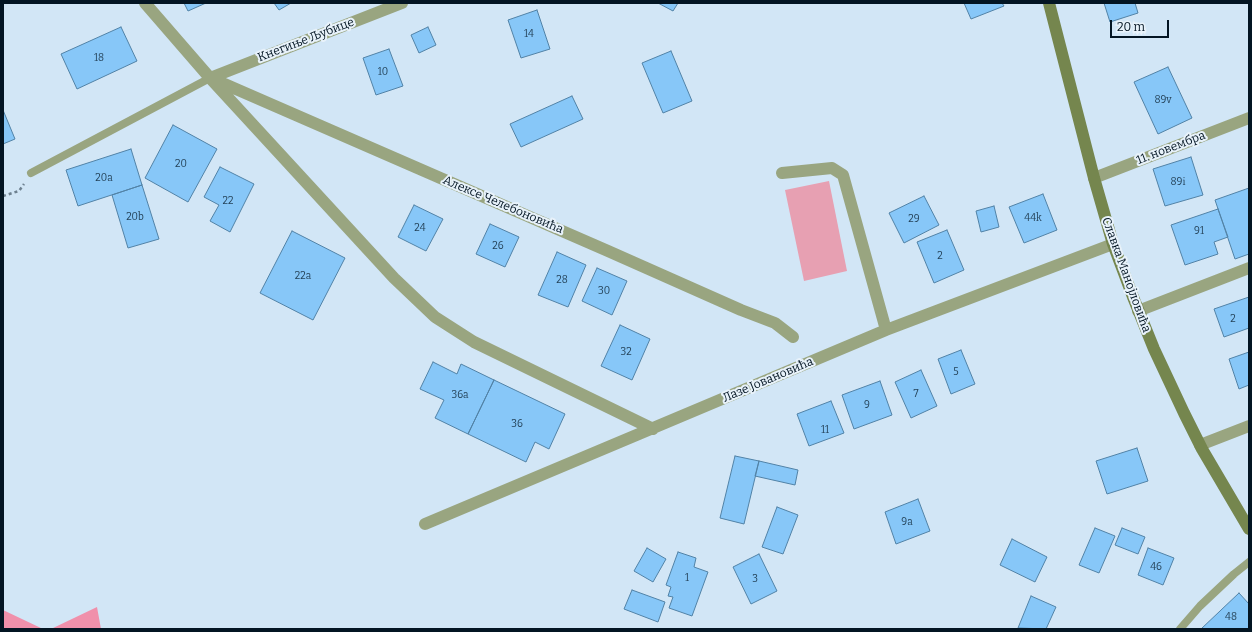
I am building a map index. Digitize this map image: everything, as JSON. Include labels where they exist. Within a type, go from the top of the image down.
[{"type":"main road","name":"Славка Манојловића","points":[[1049,3],[1094,178],[1114,244],[1138,311],[1168,380],[1200,446],[1249,529]]},
{"type":"street","name":"Алексе Челебоновића","points":[[144,3],[210,78],[394,278],[435,317],[474,342],[653,429]]},
{"type":"street","name":"Кнегиње Љубице","points":[[210,78],[402,3]]},
{"type":"street","name":"Алексе Челебоновића","points":[[210,78],[741,310],[775,323],[793,336]]},
{"type":"street","name":"11. новембра","points":[[1094,178],[1249,118]]},
{"type":"street","points":[[782,173],[832,168],[843,175],[886,330]]},
{"type":"street","name":"Лазе Јовановића","points":[[425,524],[886,330],[1114,244]]},
{"type":"street","points":[[1138,311],[1249,268]]},
{"type":"street","points":[[1200,446],[1249,426]]},
{"type":"lane","points":[[31,173],[210,78]]},
{"type":"lane","points":[[1180,629],[1200,606],[1249,562]]},
{"type":"path","points":[[3,196],[19,191],[31,173]]},
{"type":"shaded area","points":[[829,181],[847,271],[804,281],[785,190]]},
{"type":"shaded area","points":[[97,607],[101,629],[51,629]]},
{"type":"shaded area","points":[[3,610],[43,629],[3,629]]},
{"type":"building","points":[[184,3],[206,3],[188,11]]},
{"type":"building","points":[[274,3],[291,3],[279,10]]},
{"type":"building","points":[[658,3],[678,3],[673,11]]},
{"type":"building","points":[[964,3],[1002,3],[1004,6],[971,19]]},
{"type":"building","points":[[1104,3],[1135,3],[1138,13],[1110,22]]},
{"type":"building","points":[[537,10],[550,49],[521,58],[508,20]]},
{"type":"building","points":[[121,27],[137,61],[77,89],[61,54]]},
{"type":"building","points":[[428,27],[436,45],[419,53],[411,35]]},
{"type":"building","points":[[389,49],[403,86],[376,95],[363,58]]},
{"type":"building","points":[[671,51],[692,101],[663,113],[642,63]]},
{"type":"building","points":[[1168,67],[1192,118],[1158,134],[1134,82]]},
{"type":"building","points":[[572,96],[583,119],[521,147],[510,124]]},
{"type":"building","points":[[3,110],[15,139],[3,144]]},
{"type":"building","points":[[173,125],[217,149],[188,202],[145,178]]},
{"type":"building","points":[[131,149],[142,185],[78,206],[66,170]]},
{"type":"building","points":[[1191,157],[1203,195],[1165,206],[1153,169]]},
{"type":"building","points":[[220,167],[254,184],[230,232],[210,221],[219,205],[204,197]]},
{"type":"building","points":[[142,185],[159,239],[128,248],[112,195]]},
{"type":"building","points":[[1249,188],[1249,254],[1235,259],[1215,200]]},
{"type":"building","points":[[1043,194],[1057,230],[1024,243],[1009,207]]},
{"type":"building","points":[[924,196],[939,225],[904,243],[889,213]]},
{"type":"building","points":[[414,205],[443,219],[426,251],[398,237]]},
{"type":"building","points":[[994,206],[999,227],[981,232],[976,211]]},
{"type":"building","points":[[1218,209],[1228,237],[1214,242],[1218,254],[1185,265],[1171,225]]},
{"type":"building","points":[[490,224],[519,237],[505,267],[476,254]]},
{"type":"building","points":[[947,230],[964,270],[934,283],[917,242]]},
{"type":"building","points":[[292,231],[345,258],[313,320],[260,293]]},
{"type":"building","points":[[557,252],[586,265],[568,307],[538,295]]},
{"type":"building","points":[[597,268],[627,281],[612,315],[582,301]]},
{"type":"building","points":[[1249,297],[1249,328],[1224,337],[1214,309]]},
{"type":"building","points":[[620,325],[650,339],[632,380],[601,366]]},
{"type":"building","points":[[961,350],[975,384],[951,394],[938,359]]},
{"type":"building","points":[[1249,352],[1249,385],[1239,389],[1229,359]]},
{"type":"building","points":[[433,362],[457,374],[461,364],[494,380],[468,434],[435,418],[444,400],[420,389]]},
{"type":"building","points":[[921,370],[937,406],[911,418],[895,382]]},
{"type":"building","points":[[494,380],[565,414],[549,449],[535,442],[526,462],[468,434]]},
{"type":"building","points":[[880,381],[892,415],[854,429],[842,395]]},
{"type":"building","points":[[831,401],[844,433],[809,446],[797,414]]},
{"type":"building","points":[[1137,448],[1148,481],[1107,494],[1096,461]]},
{"type":"building","points":[[735,456],[759,461],[744,524],[720,518]]},
{"type":"building","points":[[759,461],[798,470],[795,485],[755,476]]},
{"type":"building","points":[[918,499],[930,531],[896,544],[885,512]]},
{"type":"building","points":[[777,507],[798,515],[783,554],[762,547]]},
{"type":"building","points":[[1095,528],[1115,536],[1099,573],[1079,565]]},
{"type":"building","points":[[1122,528],[1145,537],[1138,554],[1115,545]]},
{"type":"building","points":[[1012,539],[1047,557],[1035,582],[1000,565]]},
{"type":"building","points":[[647,548],[666,559],[653,582],[634,571]]},
{"type":"building","points":[[1148,548],[1174,558],[1163,585],[1138,575]]},
{"type":"building","points":[[678,552],[696,558],[694,567],[708,572],[692,616],[669,608],[673,597],[668,596],[671,587],[666,585]]},
{"type":"building","points":[[759,554],[777,591],[751,604],[733,567]]},
{"type":"building","points":[[632,590],[665,602],[658,622],[624,609]]},
{"type":"building","points":[[1239,593],[1249,604],[1249,629],[1201,629]]},
{"type":"building","points":[[1031,596],[1056,607],[1046,629],[1018,628]]}]
